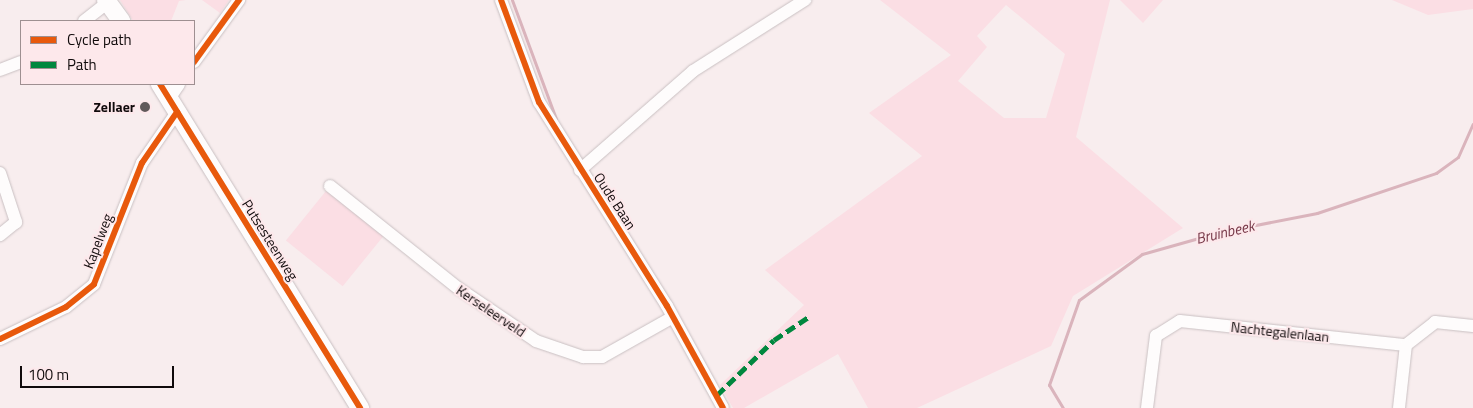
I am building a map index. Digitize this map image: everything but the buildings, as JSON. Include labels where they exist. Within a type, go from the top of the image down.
[{"type":"main road","points":[[108,1],[119,20]]},
{"type":"main road","name":"Putsesteenweg","points":[[161,85],[360,408]]},
{"type":"street","points":[[195,61],[239,0]]},
{"type":"street","name":"Oude Baan","points":[[501,0],[539,102],[672,317],[723,408]]},
{"type":"street","name":"Oude Baan","points":[[580,170],[693,71],[805,0]]},
{"type":"street","points":[[85,20],[108,1]]},
{"type":"street","points":[[0,70],[20,62]]},
{"type":"street","name":"Kapelweg","points":[[0,339],[66,307],[94,284],[142,163],[173,105],[179,85]]},
{"type":"street","points":[[0,173],[16,222],[0,235]]},
{"type":"street","name":"Kerseleerveld","points":[[330,186],[450,282],[536,341],[583,357],[602,357],[672,317]]},
{"type":"street","name":"Nachtegalenlaan","points":[[1147,408],[1156,336],[1180,321],[1406,345]]},
{"type":"street","points":[[1399,408],[1406,345],[1436,322],[1473,326]]},
{"type":"shaded area","points":[[120,0],[186,0],[179,1],[171,20],[132,20]]},
{"type":"shaded area","points":[[202,0],[229,0],[220,13]]},
{"type":"shaded area","points":[[880,0],[1110,0],[1076,137],[1183,228],[1073,296],[1051,346],[917,408],[868,408],[838,354],[744,408],[733,408],[720,385],[804,305],[765,270],[922,156],[869,113],[951,55]],"holes":[[[1006,5],[1065,54],[1046,118],[1004,118],[958,81],[987,47],[977,36]]]},
{"type":"shaded area","points":[[1120,0],[1163,0],[1143,23]]},
{"type":"shaded area","points":[[1392,0],[1473,0],[1473,9],[1428,15]]},
{"type":"shaded area","points":[[330,186],[387,232],[343,286],[286,240]]},
{"type":"waterway","points":[[512,0],[556,119]]},
{"type":"waterway","name":"Bruinbeek","points":[[1063,408],[1049,385],[1079,300],[1142,254],[1220,232],[1317,213],[1436,173],[1458,157],[1473,124]]},
{"type":"marked path","points":[[717,395],[774,340],[810,316]]},
{"type":"cycle path","points":[[195,61],[239,0]]},
{"type":"cycle path","points":[[501,0],[539,102],[667,306],[723,408]]},
{"type":"cycle path","points":[[161,85],[360,408]]},
{"type":"cycle path","points":[[0,339],[66,307],[94,284],[142,163],[177,112]]},
{"type":"place","name":"Zellaer","points":[[145,107]]}]
